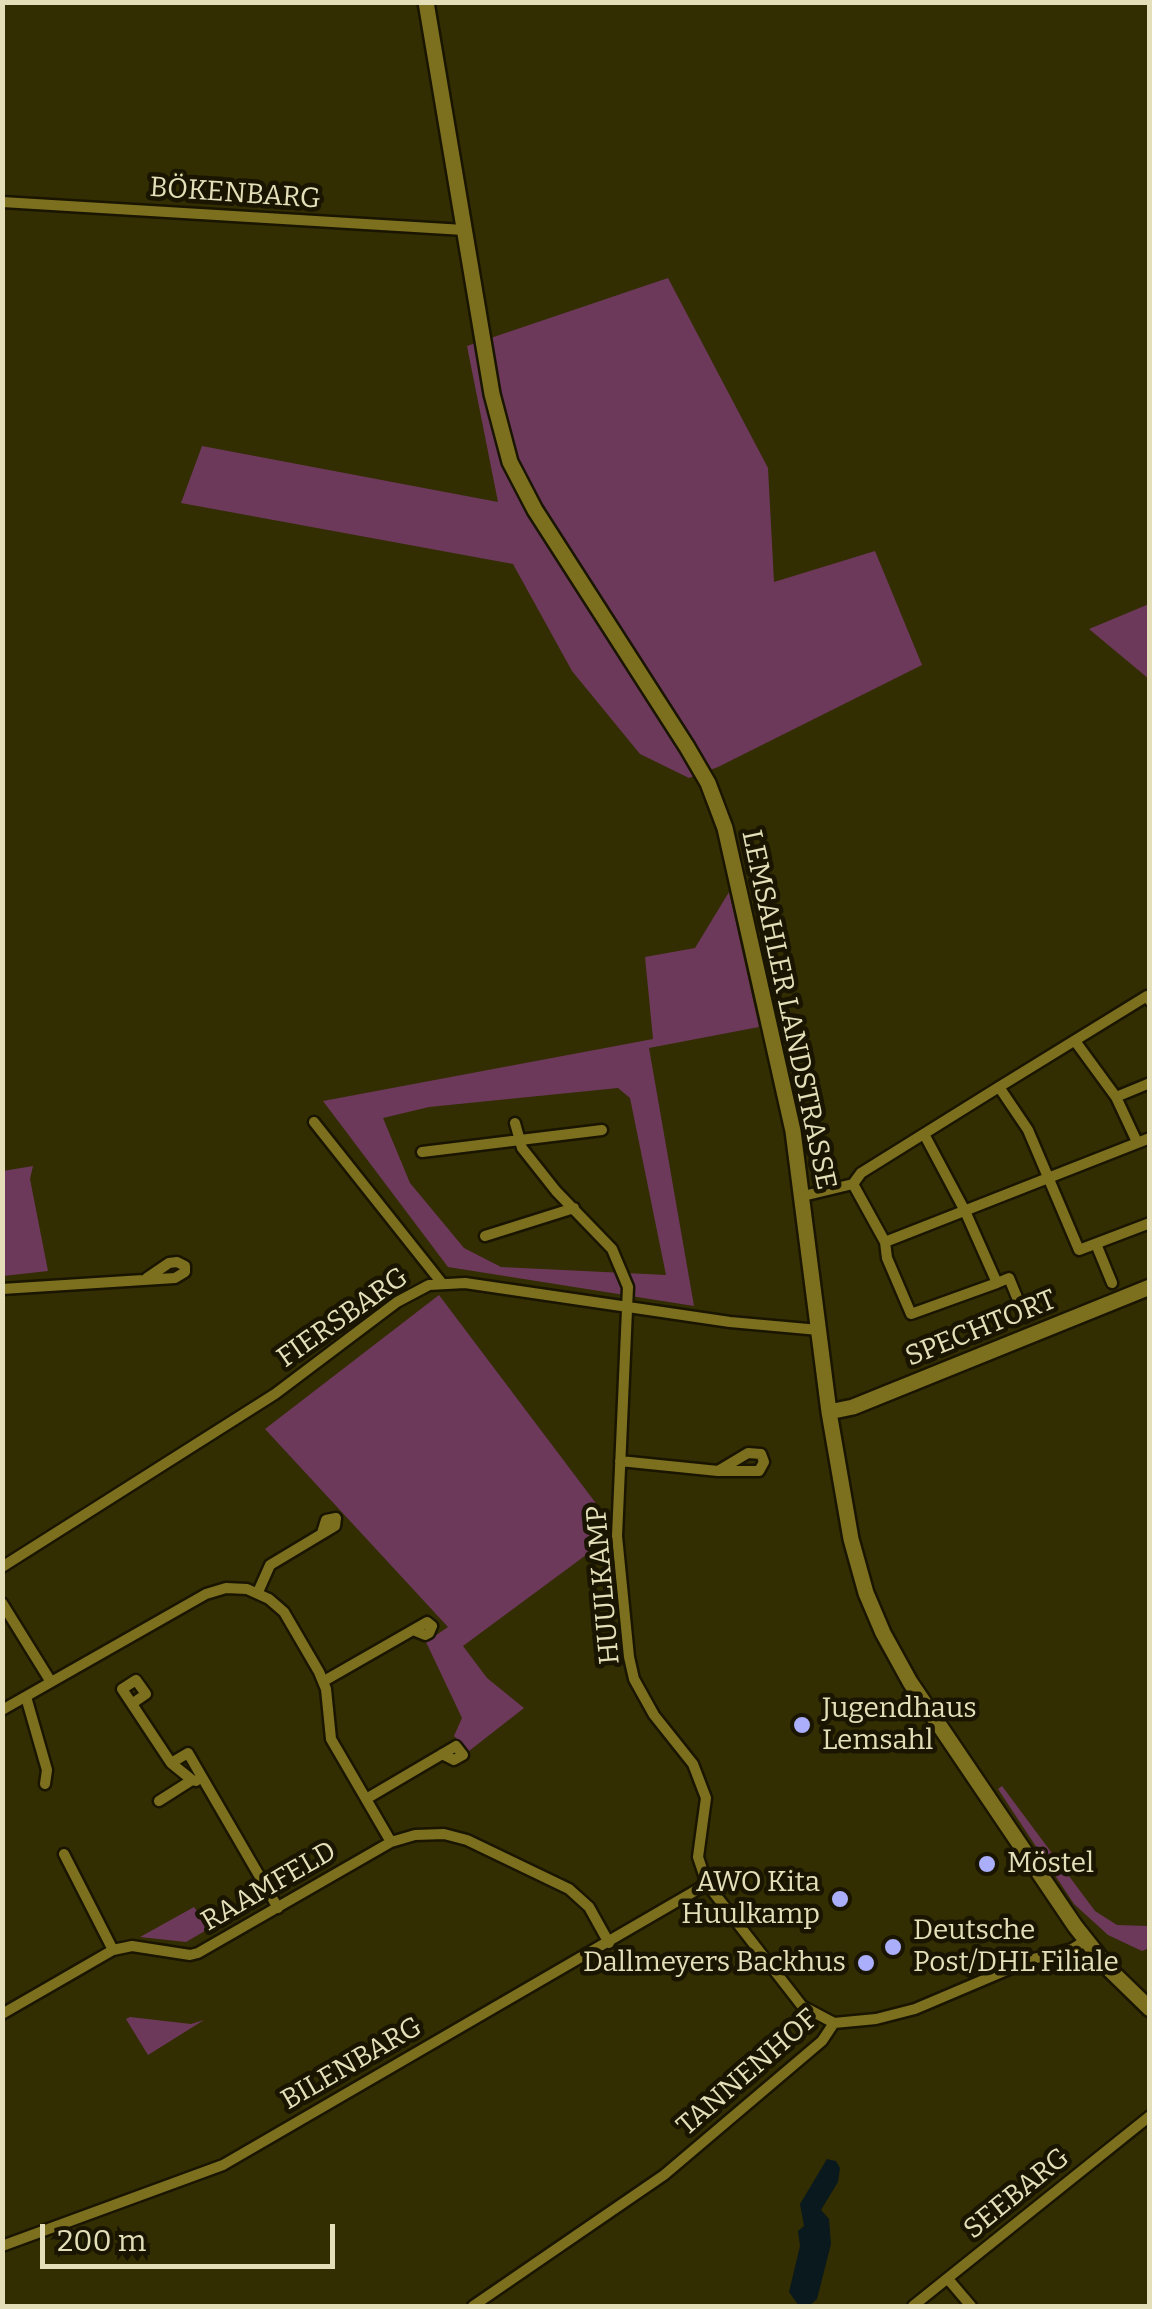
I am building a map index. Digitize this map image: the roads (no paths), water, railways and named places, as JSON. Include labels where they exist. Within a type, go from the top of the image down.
[{"type":"main road","name":"LEMSAHLER LANDSTRASSE","points":[[426,2],[492,394],[510,462],[535,510],[687,747],[717,805],[783,1081],[803,1196],[829,1412],[851,1539],[866,1593],[910,1682],[1086,1941],[1108,1969],[1150,2009]]},
{"type":"main road","name":"SPECHTORT","points":[[829,1412],[853,1407],[1150,1287]]},
{"type":"street","name":"BÖKENBARG","points":[[2,202],[464,230]]},
{"type":"street","points":[[803,1196],[853,1184],[861,1173],[1000,1087],[1148,996],[1150,1001]]},
{"type":"street","points":[[1075,1041],[1116,1097],[1138,1142]]},
{"type":"street","points":[[1116,1097],[1150,1082]]},
{"type":"street","points":[[1000,1087],[1028,1130],[1079,1250],[1150,1223]]},
{"type":"street","points":[[314,1122],[441,1282]]},
{"type":"street","points":[[515,1123],[518,1140]]},
{"type":"street","points":[[422,1152],[602,1130]]},
{"type":"street","points":[[924,1134],[997,1283]]},
{"type":"street","points":[[885,1242],[1150,1138]]},
{"type":"street","name":"HUULKAMP","points":[[518,1140],[532,1164],[612,1249],[628,1287],[618,1553],[629,1657],[654,1715],[693,1764],[706,1798],[698,1857],[707,1884],[802,2006],[834,2023]]},
{"type":"street","points":[[853,1184],[885,1242],[887,1258],[911,1314],[1009,1278],[1026,1316]]},
{"type":"street","points":[[485,1236],[574,1208]]},
{"type":"street","points":[[1096,1244],[1112,1283]]},
{"type":"street","points":[[2,1289],[147,1278]]},
{"type":"street","name":"FIERSBARG","points":[[2,1567],[275,1394],[420,1288],[441,1282],[465,1283],[628,1308],[819,1330]]},
{"type":"street","points":[[620,1461],[718,1471]]},
{"type":"street","points":[[258,1592],[270,1565],[322,1533]]},
{"type":"street","points":[[2,1710],[211,1591],[232,1587],[258,1592],[284,1612],[324,1681],[331,1739],[391,1842]]},
{"type":"street","points":[[2,1603],[51,1682]]},
{"type":"street","points":[[324,1681],[413,1630]]},
{"type":"street","points":[[26,1697],[47,1770],[45,1784]]},
{"type":"street","points":[[133,1703],[171,1763],[204,1785]]},
{"type":"street","points":[[171,1763],[188,1753],[278,1908]]},
{"type":"street","points":[[366,1799],[442,1754]]},
{"type":"street","points":[[159,1802],[192,1780]]},
{"type":"street","name":"RAAMFELD","points":[[113,1950],[132,1946],[190,1956],[391,1842],[426,1834],[467,1840],[575,1892],[609,1942]]},
{"type":"street","points":[[2,1999],[6,2012],[113,1950],[64,1854]]},
{"type":"street","name":"BILENBARG","points":[[2,2246],[223,2165],[707,1884]]},
{"type":"street","name":"TANNENHOF","points":[[473,2306],[664,2176],[822,2041],[834,2023],[876,2019],[915,2008],[1086,1941]]},
{"type":"street","name":"SEEBARG","points":[[913,2306],[1150,2116]]},
{"type":"street","points":[[948,2278],[971,2306]]},
{"type":"place","name":"Jugendhaus Lemsahl","points":[[802,1725]]},
{"type":"place","name":"Möstel","points":[[987,1864]]},
{"type":"place","name":"AWO Kita Huulkamp","points":[[840,1899]]},
{"type":"place","name":"Deutsche Post/DHL Filiale","points":[[893,1947]]},
{"type":"place","name":"Dallmeyers Backhus","points":[[866,1963]]}]
